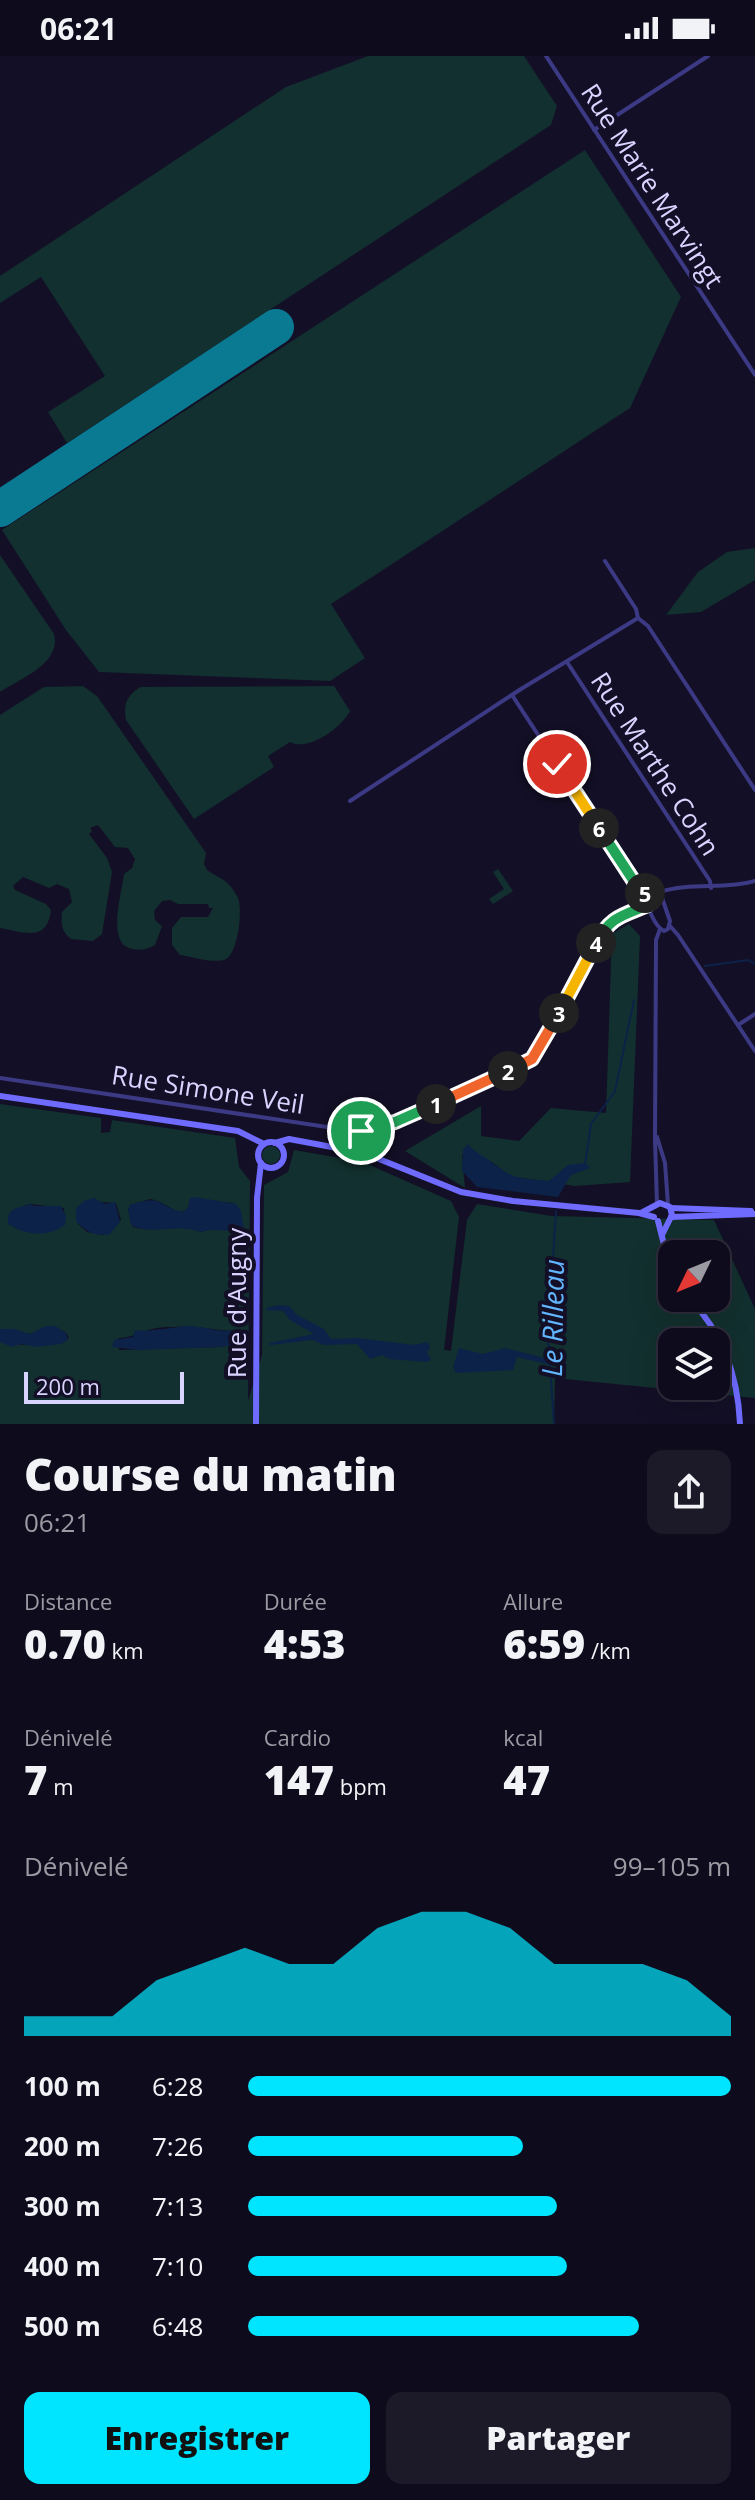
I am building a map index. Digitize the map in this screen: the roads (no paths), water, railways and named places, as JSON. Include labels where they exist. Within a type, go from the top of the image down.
[{"type":"main road","points":[[0,1096],[248,1134],[264,1144],[289,1139],[364,1153],[429,1182],[461,1192],[513,1201],[639,1213],[656,1219],[755,1212]]},
{"type":"main road","points":[[248,1134],[259,1151],[261,1163],[269,1168]]},
{"type":"main road","points":[[259,1182],[269,1168],[281,1164],[284,1153],[291,1146],[303,1141]]},
{"type":"main road","points":[[275,1143],[284,1153]]},
{"type":"main road","points":[[259,1151],[264,1144]]},
{"type":"main road","name":"Rue d'Augny","points":[[256,1424],[261,1163]]},
{"type":"main road","points":[[639,1213],[655,1206],[755,1212]]},
{"type":"main road","points":[[655,1206],[663,1240]]},
{"type":"main road","points":[[662,1235],[669,1219],[669,1206]]},
{"type":"main road","points":[[700,1312],[725,1349],[734,1376],[740,1424]]},
{"type":"street","name":"Rue Marie Marvingt","points":[[546,56],[755,375]]},
{"type":"street","points":[[594,130],[708,56]]},
{"type":"street","points":[[605,561],[636,609],[638,618],[648,626],[755,790]]},
{"type":"street","points":[[350,801],[512,695],[638,618]]},
{"type":"street","name":"Rue Marthe Cohn","points":[[567,662],[710,881],[711,888]]},
{"type":"street","points":[[512,695],[635,883],[646,894],[660,929],[656,940],[655,1206]]},
{"type":"street","points":[[646,894],[652,889],[660,892],[673,888],[711,888],[755,881]]},
{"type":"street","points":[[660,892],[670,926],[755,1051]]},
{"type":"street","name":"Rue Simone Veil","points":[[0,1078],[332,1128],[374,1129],[437,1104],[532,1059],[608,925],[618,916],[648,905]]},
{"type":"street","points":[[660,929],[664,931],[670,926]]},
{"type":"street","points":[[738,1025],[755,1014]]},
{"type":"street","points":[[656,1135],[665,1163],[669,1206]]},
{"type":"street","points":[[655,1163],[665,1163]]},
{"type":"water","points":[[468,1144],[520,1178],[549,1181],[568,1165],[586,1163],[590,1168],[571,1175],[558,1197],[477,1187],[462,1171],[463,1150]]},
{"type":"water","points":[[94,1198],[105,1204],[115,1202],[120,1222],[110,1234],[92,1233],[76,1221],[76,1208]]},
{"type":"water","points":[[190,1198],[236,1204],[241,1211],[244,1229],[201,1232],[131,1225],[130,1205],[149,1200],[182,1212],[188,1208]]},
{"type":"water","points":[[30,1204],[61,1206],[66,1216],[65,1225],[51,1232],[36,1234],[8,1224],[11,1211]]},
{"type":"water","points":[[279,1305],[289,1306],[297,1315],[324,1329],[331,1339],[358,1338],[414,1345],[428,1342],[430,1348],[427,1352],[431,1360],[389,1359],[382,1355],[370,1359],[357,1344],[323,1345],[313,1340],[270,1345],[314,1334],[290,1320],[283,1311],[266,1310]]},
{"type":"water","points":[[46,1326],[55,1326],[66,1333],[68,1340],[37,1347],[21,1344],[12,1347],[0,1342],[0,1329],[15,1329],[30,1334]]},
{"type":"water","points":[[184,1326],[239,1331],[243,1339],[220,1347],[139,1350],[112,1347],[114,1340],[133,1337],[135,1330]]},
{"type":"water","points":[[459,1348],[483,1354],[505,1348],[556,1361],[555,1366],[517,1357],[513,1370],[456,1373],[453,1367]]},
{"type":"waterway","name":"Le Rilleau","points":[[705,966],[748,960],[755,964]]},
{"type":"waterway","name":"Le Rilleau","points":[[585,1165],[591,1124],[615,1091],[634,1000]]},
{"type":"waterway","name":"Le Rilleau","points":[[554,1424],[548,1337],[556,1211]]}]
